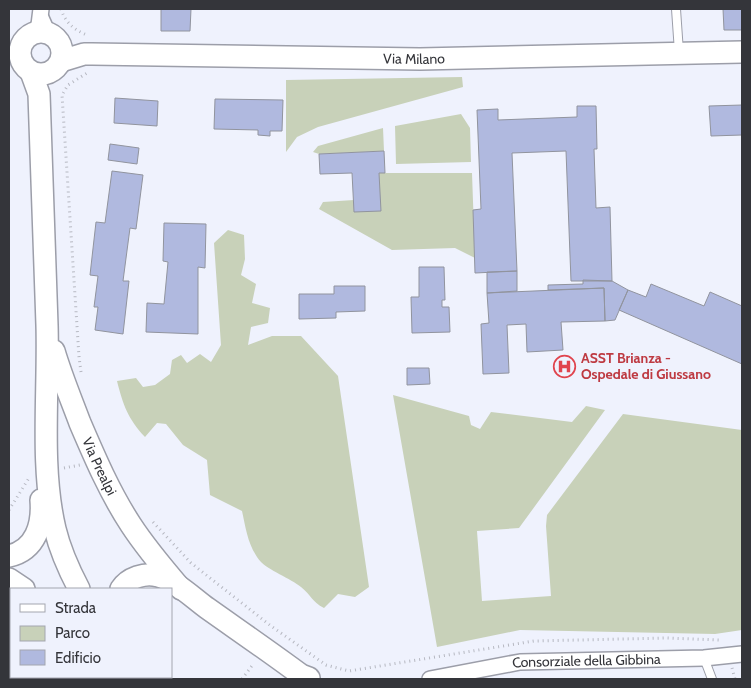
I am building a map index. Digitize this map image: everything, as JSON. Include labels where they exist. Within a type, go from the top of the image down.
[{"type":"street","name":"Via Milano","points":[[35,47],[88,63],[420,59],[742,52]]},
{"type":"street","name":"Via Prealpi","points":[[35,47],[39,94],[48,327],[48,471],[54,524],[61,549],[78,588]]},
{"type":"street","name":"Via Prealpi","points":[[48,327],[66,386],[96,462],[112,494],[148,549],[180,589]]},
{"type":"street","name":"Via Prealpi","points":[[9,556],[26,548],[34,539],[39,529],[42,512],[40,472],[47,436]]},
{"type":"street","name":"Via Prealpi","points":[[121,588],[130,580],[145,575],[157,575],[180,589],[301,675],[312,678]]},
{"type":"street","points":[[9,579],[22,588]]},
{"type":"street","name":"Consorziale della Gibbina","points":[[431,679],[520,662],[735,656]]},
{"type":"street","points":[[282,679],[298,676],[312,678]]},
{"type":"lane","points":[[676,9],[679,54]]},
{"type":"lane","points":[[704,658],[712,679]]},
{"type":"path","points":[[82,374],[78,348],[62,95],[68,85],[88,63]]},
{"type":"path","points":[[57,470],[88,463]]},
{"type":"path","points":[[9,510],[32,474]]},
{"type":"path","points":[[151,521],[191,563],[270,626],[326,664],[349,671],[534,641],[667,638],[719,640],[735,656],[735,679]]},
{"type":"path","points":[[242,679],[256,661]]},
{"type":"green space","points":[[462,77],[463,87],[318,127],[297,137],[286,152],[286,80]]},
{"type":"green space","points":[[461,114],[470,128],[471,162],[396,164],[395,126]]},
{"type":"green space","points":[[383,128],[384,151],[319,154],[313,152],[318,146]]},
{"type":"green space","points":[[379,173],[472,173],[475,258],[455,248],[392,250],[319,209],[323,202],[354,200]]},
{"type":"green space","points":[[228,230],[244,235],[245,259],[241,275],[256,284],[252,303],[270,308],[268,323],[251,327],[248,345],[272,336],[301,336],[338,376],[369,587],[355,597],[338,594],[324,608],[301,587],[261,562],[250,544],[242,511],[210,495],[207,460],[183,445],[166,424],[157,423],[145,437],[134,424],[127,411],[117,381],[136,378],[143,387],[155,385],[170,374],[172,360],[181,355],[187,363],[200,354],[211,362],[221,345],[214,243]]},
{"type":"green space","points":[[393,395],[469,416],[471,425],[480,429],[491,412],[572,422],[586,406],[605,410],[519,528],[477,531],[482,601],[551,596],[546,526],[547,515],[623,414],[742,430],[742,630],[715,634],[520,630],[437,647]]},
{"type":"building","points":[[161,9],[191,9],[190,31],[161,31]]},
{"type":"building","points":[[723,9],[742,9],[742,30],[724,30]]},
{"type":"building","points":[[115,98],[158,101],[157,126],[114,123]]},
{"type":"building","points":[[215,99],[283,100],[282,131],[270,131],[270,136],[258,135],[258,130],[214,129]]},
{"type":"building","points":[[742,105],[742,135],[711,136],[709,106]]},
{"type":"building","points":[[577,106],[596,106],[597,149],[594,149],[596,208],[610,207],[612,281],[571,281],[566,151],[512,153],[517,271],[475,273],[473,210],[481,209],[477,110],[498,109],[498,120],[577,117]]},
{"type":"building","points":[[110,144],[139,148],[137,164],[108,160]]},
{"type":"building","points":[[384,151],[385,173],[379,173],[381,211],[354,212],[352,173],[320,174],[319,154]]},
{"type":"building","points":[[112,171],[143,175],[136,229],[130,228],[123,281],[129,281],[123,334],[95,330],[98,307],[94,307],[98,276],[90,275],[96,222],[105,223]]},
{"type":"building","points":[[164,223],[206,224],[205,268],[198,267],[198,334],[146,332],[147,303],[164,304],[168,262],[163,261]]},
{"type":"building","points":[[419,267],[444,267],[445,300],[442,300],[442,307],[449,307],[450,332],[412,333],[411,297],[419,297]]},
{"type":"building","points":[[517,271],[517,291],[487,293],[487,272]]},
{"type":"building","points":[[583,280],[612,281],[628,290],[615,320],[605,321],[604,288],[548,290],[548,285],[583,284]]},
{"type":"building","points":[[651,284],[704,306],[710,292],[742,306],[742,364],[619,310],[628,290],[646,297]]},
{"type":"building","points":[[334,286],[365,286],[365,311],[336,312],[336,318],[299,319],[299,294],[334,294]]},
{"type":"building","points":[[604,288],[605,321],[561,322],[563,350],[527,352],[526,324],[507,325],[509,373],[483,374],[481,324],[489,323],[487,293]]},
{"type":"building","points":[[407,368],[429,368],[430,384],[407,385]]},
{"type":"building","points":[[9,665],[10,678],[38,678],[38,679],[9,679]]},
{"type":"place","name":"ASST Brianza - Ospedale di Giussano","points":[[565,366]]}]
